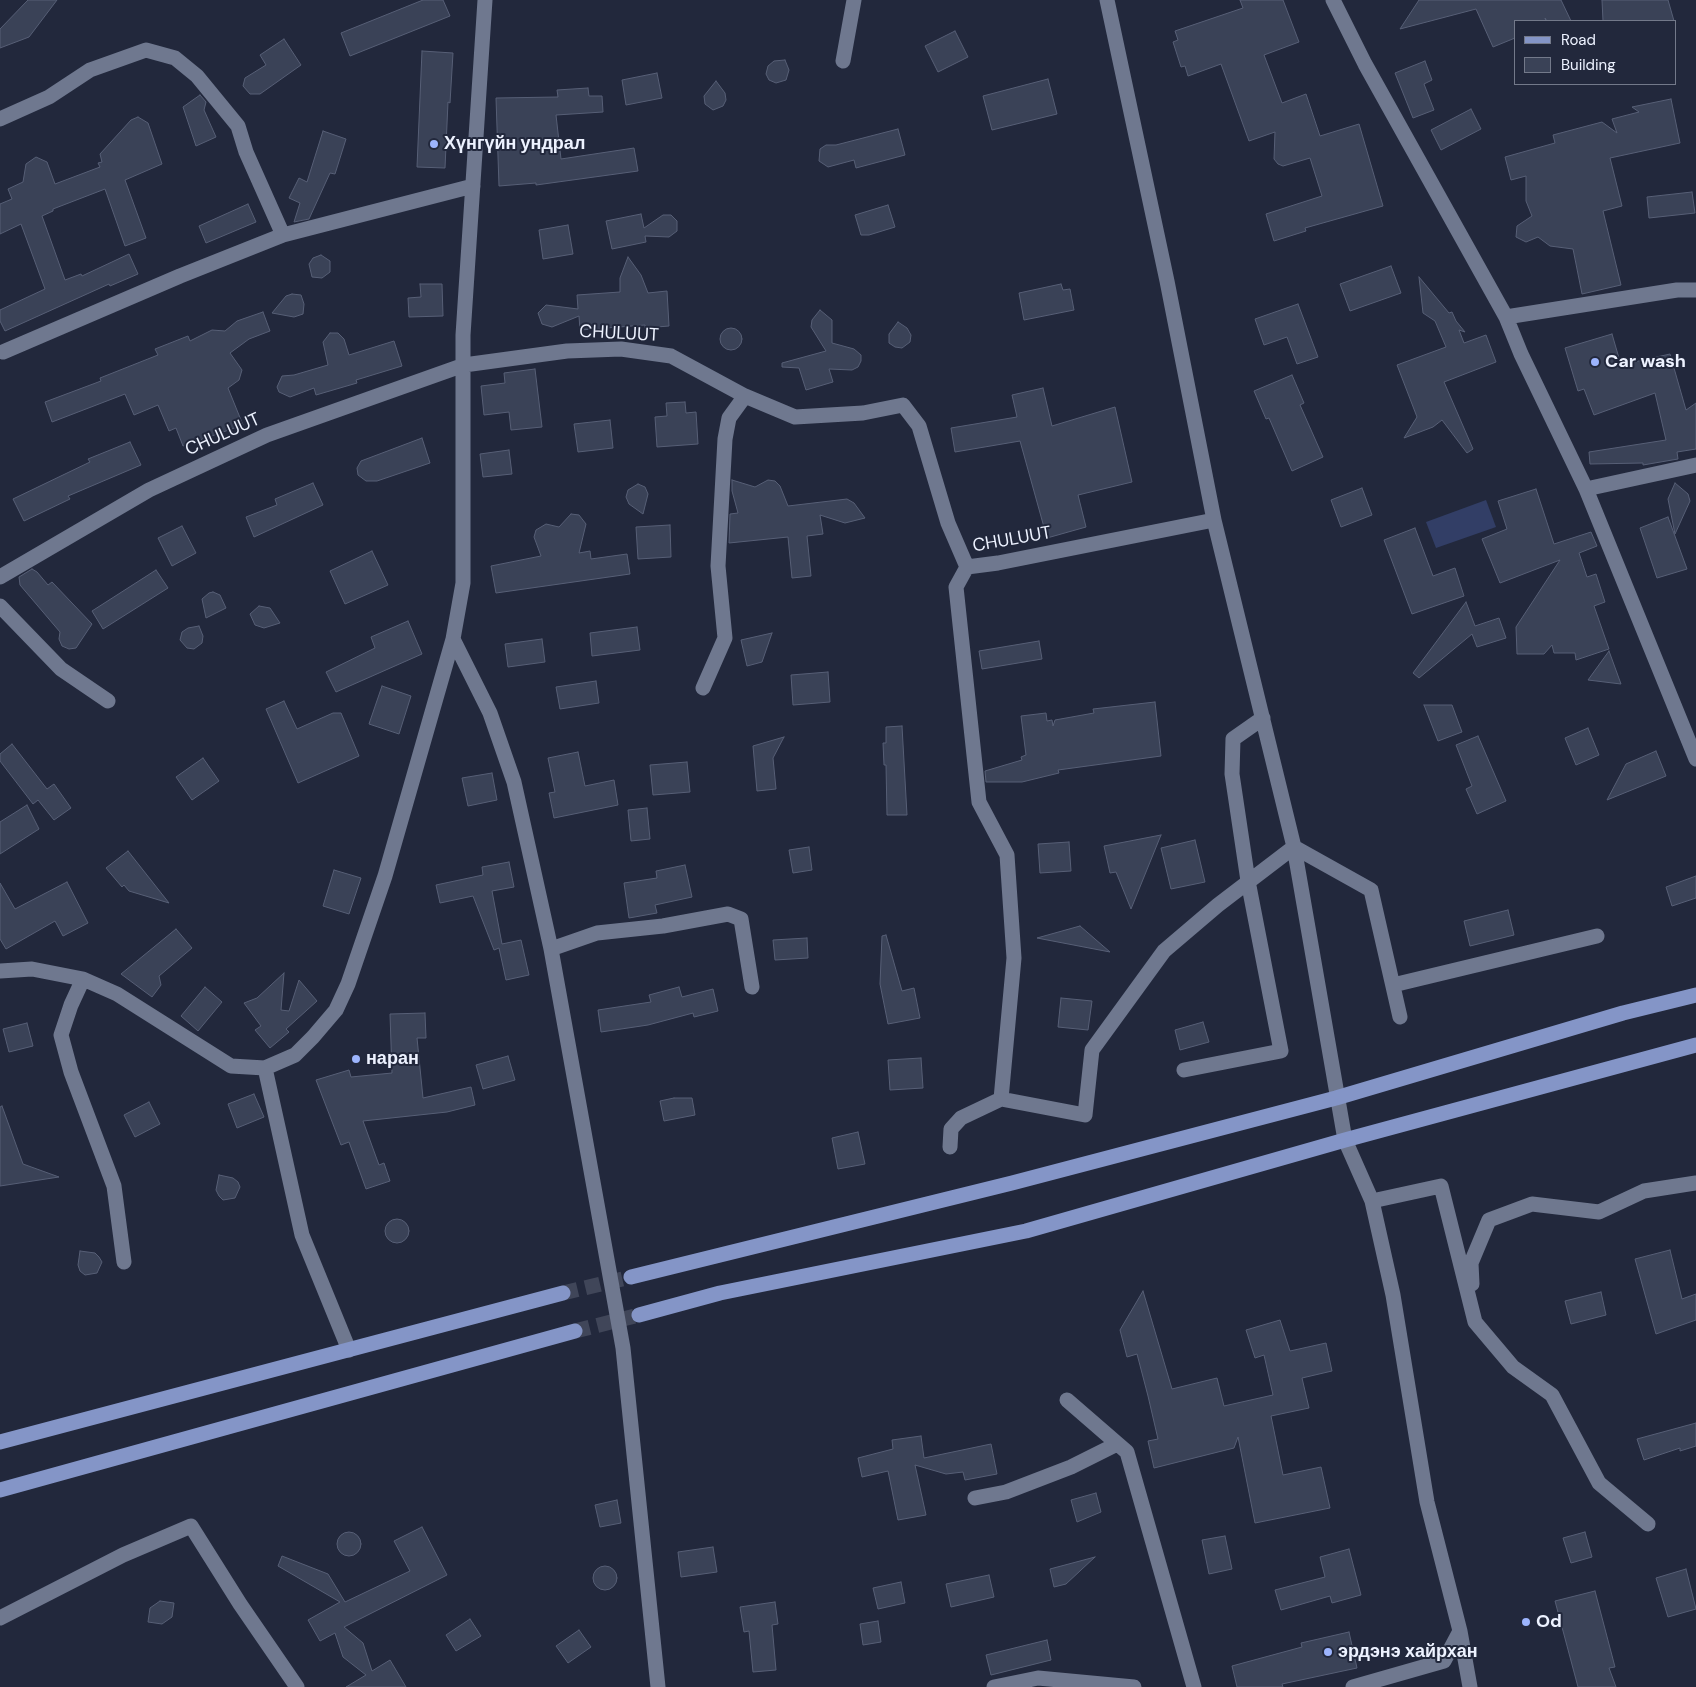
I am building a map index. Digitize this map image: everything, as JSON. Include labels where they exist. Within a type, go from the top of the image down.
[{"type":"main road","points":[[631,1277],[1012,1183],[1336,1098],[1623,1013],[1696,995]]},
{"type":"main road","points":[[638,1315],[720,1293],[1026,1231],[1345,1140],[1696,1045]]},
{"type":"main road","points":[[0,1442],[563,1293]]},
{"type":"main road","points":[[0,1490],[575,1331]]},
{"type":"street","points":[[0,971],[32,969],[83,979],[117,994],[231,1066],[265,1068],[295,1055],[314,1037],[336,1010],[348,984],[385,876],[453,639],[463,583],[463,335],[485,0]]},
{"type":"street","points":[[842,61],[854,0]]},
{"type":"street","points":[[1107,0],[1169,290],[1214,520],[1294,847],[1336,1098],[1345,1140],[1372,1201],[1393,1295],[1427,1502],[1460,1631],[1470,1687]]},
{"type":"street","points":[[1333,0],[1365,64],[1506,317],[1521,354],[1586,489],[1696,759]]},
{"type":"street","points":[[0,119],[49,97],[90,70],[146,50],[175,58],[197,76],[238,126],[246,152],[283,235]]},
{"type":"street","points":[[3,352],[180,276],[283,235],[473,186]]},
{"type":"street","points":[[1506,317],[1677,290],[1696,290]]},
{"type":"street","name":"CHULUUT","points":[[0,577],[149,490],[267,436],[464,365],[567,351],[621,349],[671,356],[745,396],[795,417],[863,413],[903,405],[919,426],[948,522],[967,567],[998,563],[1214,520]]},
{"type":"street","points":[[703,688],[725,638],[718,566],[725,439],[729,418],[745,396]]},
{"type":"street","points":[[1586,489],[1696,465]]},
{"type":"street","points":[[967,567],[956,587],[979,802],[1007,855],[1014,958],[1001,1099]]},
{"type":"street","points":[[0,606],[61,669],[108,701]]},
{"type":"street","points":[[453,639],[490,713],[514,782],[551,949],[623,1348],[629,1422],[645,1542],[658,1687]]},
{"type":"street","points":[[1184,1070],[1281,1051],[1248,881],[1232,774],[1232,739],[1263,718]]},
{"type":"street","points":[[950,1147],[951,1129],[961,1118],[1001,1099],[1085,1115],[1092,1050],[1164,951],[1248,881],[1294,847]]},
{"type":"street","points":[[1294,847],[1371,890],[1400,1017]]},
{"type":"street","points":[[551,949],[597,933],[663,926],[728,914],[741,919],[752,987]]},
{"type":"street","points":[[1393,985],[1597,936]]},
{"type":"street","points":[[83,979],[71,1005],[61,1035],[71,1072],[114,1186],[124,1262]]},
{"type":"street","points":[[265,1068],[302,1235],[349,1350]]},
{"type":"street","points":[[1475,1322],[1471,1263],[1489,1220],[1532,1204],[1599,1212],[1644,1191],[1696,1183]]},
{"type":"street","points":[[1372,1201],[1441,1186],[1475,1322],[1513,1367],[1552,1395],[1599,1483],[1648,1524]]},
{"type":"street","points":[[1067,1400],[1127,1452],[1194,1687]]},
{"type":"street","points":[[976,1498],[1006,1492],[1055,1473],[1117,1444]]},
{"type":"street","points":[[0,1618],[122,1555],[190,1526],[240,1604],[297,1687]]},
{"type":"street","points":[[1353,1687],[1444,1660],[1460,1631]]},
{"type":"street","points":[[994,1687],[1038,1678],[1134,1687]]},
{"type":"shaded area","points":[[1486,500],[1496,527],[1436,548],[1426,522]]},
{"type":"building","points":[[28,0],[57,0],[29,37],[0,48],[0,29]]},
{"type":"building","points":[[423,0],[443,0],[450,16],[350,56],[341,33]]},
{"type":"building","points":[[1240,0],[1283,0],[1299,42],[1264,55],[1282,103],[1306,94],[1320,136],[1359,124],[1383,206],[1305,228],[1306,231],[1274,241],[1266,214],[1322,196],[1310,158],[1283,166],[1278,164],[1274,159],[1275,132],[1249,141],[1221,64],[1188,76],[1185,66],[1181,67],[1173,42],[1178,40],[1175,31],[1243,8]]},
{"type":"building","points":[[1419,0],[1561,0],[1571,20],[1546,20],[1545,18],[1546,20],[1514,20],[1514,38],[1493,47],[1476,9],[1400,29]]},
{"type":"building","points":[[1602,0],[1668,0],[1674,20],[1603,20]]},
{"type":"building","points":[[955,31],[968,57],[938,72],[925,46]]},
{"type":"building","points":[[284,39],[301,65],[260,94],[250,94],[243,86],[245,78],[266,65],[260,55]]},
{"type":"building","points":[[422,51],[453,53],[450,103],[448,102],[445,168],[417,167]]},
{"type":"building","points":[[785,60],[789,70],[786,80],[776,83],[769,80],[766,74],[768,66],[774,61]]},
{"type":"building","points":[[1425,61],[1432,80],[1424,84],[1434,110],[1413,118],[1395,73]]},
{"type":"building","points":[[657,73],[662,98],[626,105],[622,80]]},
{"type":"building","points":[[1048,79],[1057,114],[992,130],[983,96]]},
{"type":"building","points":[[716,81],[725,93],[726,100],[723,106],[713,110],[705,104],[704,96]]},
{"type":"building","points":[[588,88],[589,96],[602,96],[603,112],[556,115],[561,159],[634,148],[638,171],[536,185],[536,183],[499,186],[496,98],[558,97],[557,90]]},
{"type":"building","points":[[200,95],[206,102],[204,110],[216,137],[196,146],[183,107]]},
{"type":"building","points":[[1671,99],[1680,143],[1610,158],[1622,206],[1603,211],[1621,285],[1582,294],[1573,249],[1550,246],[1538,237],[1526,242],[1516,237],[1517,226],[1532,216],[1526,201],[1526,176],[1511,180],[1505,157],[1555,143],[1553,135],[1602,122],[1617,133],[1612,119],[1639,112],[1632,107]]},
{"type":"building","points":[[1471,109],[1481,129],[1441,150],[1431,130]]},
{"type":"building","points":[[138,117],[148,123],[162,164],[125,180],[146,238],[125,246],[105,189],[53,209],[53,211],[42,216],[65,280],[81,274],[82,276],[129,254],[138,274],[110,286],[109,284],[5,331],[0,321],[0,310],[45,289],[21,224],[0,234],[0,204],[12,199],[8,189],[23,182],[26,164],[36,157],[47,162],[55,184],[100,167],[98,163],[102,162],[100,154],[131,120]]},
{"type":"building","points":[[898,129],[905,155],[856,168],[854,160],[828,167],[819,161],[820,149],[826,145],[836,145]]},
{"type":"building","points":[[323,131],[346,139],[335,174],[330,173],[309,219],[294,222],[300,203],[289,198],[299,178],[307,182]]},
{"type":"building","points":[[1692,192],[1695,213],[1649,218],[1647,197]]},
{"type":"building","points":[[248,204],[256,222],[206,243],[199,226]]},
{"type":"building","points":[[888,205],[895,227],[869,235],[861,235],[855,215]]},
{"type":"building","points":[[641,214],[644,228],[663,215],[671,215],[677,221],[677,231],[669,237],[645,236],[646,242],[612,249],[606,221]]},
{"type":"building","points":[[568,225],[573,254],[543,259],[539,230]]},
{"type":"building","points":[[321,255],[330,261],[330,272],[322,278],[312,277],[309,264],[313,258]]},
{"type":"building","points":[[628,257],[641,275],[648,293],[667,291],[669,326],[645,328],[645,325],[580,330],[579,316],[552,327],[542,324],[538,313],[546,305],[578,309],[577,295],[620,292],[620,278]]},
{"type":"building","points":[[1391,266],[1401,293],[1350,311],[1340,284]]},
{"type":"building","points":[[1419,277],[1449,313],[1452,312],[1456,321],[1465,332],[1459,330],[1464,343],[1486,335],[1496,362],[1444,382],[1473,449],[1467,453],[1442,420],[1433,427],[1404,438],[1417,417],[1397,365],[1446,347],[1435,321],[1423,313]]},
{"type":"building","points":[[420,284],[442,284],[443,316],[409,317],[408,298],[421,297]]},
{"type":"building","points":[[1061,284],[1063,290],[1070,289],[1074,310],[1024,320],[1019,293]]},
{"type":"building","points":[[292,294],[301,295],[304,304],[303,314],[294,317],[272,313],[286,296]]},
{"type":"building","points":[[1298,304],[1318,357],[1297,364],[1287,337],[1264,345],[1255,319]]},
{"type":"building","points":[[820,310],[832,320],[832,343],[854,349],[861,355],[861,361],[858,367],[852,370],[829,369],[833,382],[806,390],[799,368],[782,367],[782,363],[826,351],[811,327],[812,320]]},
{"type":"building","points":[[263,312],[270,331],[249,339],[230,353],[242,370],[239,380],[228,388],[243,425],[183,446],[176,428],[169,431],[158,405],[134,415],[125,394],[52,422],[45,402],[101,381],[100,378],[158,355],[155,349],[188,336],[190,341],[212,330],[225,331],[237,321]]},
{"type":"building","points":[[898,322],[907,328],[911,335],[910,342],[902,348],[895,347],[889,343],[889,334]]},
{"type":"building","points":[[731,328],[739,331],[742,339],[739,347],[731,350],[723,347],[720,339],[723,331]]},
{"type":"building","points":[[330,333],[338,333],[344,339],[349,355],[394,341],[402,366],[356,380],[357,383],[316,395],[314,388],[290,397],[279,392],[277,387],[282,376],[294,375],[328,365],[323,342]]},
{"type":"building","points":[[1612,334],[1621,365],[1670,354],[1686,410],[1696,403],[1696,449],[1677,452],[1678,459],[1643,465],[1643,463],[1590,464],[1589,452],[1666,440],[1655,393],[1594,415],[1584,389],[1578,391],[1565,348]]},
{"type":"building","points":[[535,369],[542,427],[511,430],[509,412],[484,415],[481,386],[505,383],[504,373]]},
{"type":"building","points":[[1292,375],[1304,403],[1300,405],[1323,457],[1292,471],[1269,418],[1266,419],[1254,391]]},
{"type":"building","points":[[1043,388],[1052,426],[1115,407],[1132,482],[1078,495],[1086,527],[1047,538],[1020,441],[955,452],[951,428],[1017,417],[1012,395]]},
{"type":"building","points":[[685,402],[686,413],[696,412],[698,444],[657,447],[655,417],[667,416],[666,403]]},
{"type":"building","points":[[610,420],[613,448],[578,452],[574,424]]},
{"type":"building","points":[[422,438],[430,463],[377,481],[366,481],[358,475],[357,468],[361,461]]},
{"type":"building","points":[[130,442],[141,465],[68,496],[70,499],[24,521],[13,499],[90,462],[88,459]]},
{"type":"building","points":[[509,450],[512,474],[483,477],[480,454]]},
{"type":"building","points":[[732,480],[755,487],[768,480],[775,481],[780,486],[788,506],[847,499],[854,503],[865,518],[845,523],[820,515],[823,534],[807,536],[811,576],[792,578],[788,537],[729,543],[730,514],[738,513],[732,491]]},
{"type":"building","points":[[313,483],[323,505],[254,537],[246,517],[277,505],[275,499]]},
{"type":"building","points":[[1675,483],[1688,494],[1690,501],[1675,534],[1668,499]]},
{"type":"building","points":[[638,484],[645,487],[648,494],[643,514],[629,504],[626,497],[628,490]]},
{"type":"building","points":[[1362,488],[1372,515],[1341,527],[1331,500]]},
{"type":"building","points":[[1536,489],[1554,544],[1591,532],[1597,546],[1579,553],[1587,577],[1596,574],[1605,602],[1594,606],[1609,649],[1576,660],[1575,653],[1554,653],[1552,645],[1544,654],[1517,654],[1516,627],[1560,560],[1500,583],[1482,539],[1507,529],[1498,501]]},
{"type":"building","points":[[571,514],[579,515],[586,524],[579,553],[590,551],[591,559],[627,554],[630,574],[496,593],[491,566],[541,556],[534,537],[536,530],[546,524],[559,527]]},
{"type":"building","points":[[1668,517],[1687,569],[1657,578],[1640,528]]},
{"type":"building","points":[[670,525],[671,557],[638,559],[636,527]]},
{"type":"building","points":[[182,526],[196,553],[172,566],[158,538]]},
{"type":"building","points":[[1415,528],[1433,576],[1455,568],[1464,596],[1412,614],[1384,540]]},
{"type":"building","points":[[372,551],[388,585],[345,604],[330,571]]},
{"type":"building","points":[[32,569],[48,585],[52,582],[92,624],[76,648],[69,649],[62,646],[59,639],[60,632],[20,585],[19,577]]},
{"type":"building","points":[[156,570],[168,588],[103,629],[92,611]]},
{"type":"building","points":[[213,592],[220,595],[226,608],[206,618],[202,599]]},
{"type":"building","points":[[1466,602],[1475,626],[1499,618],[1506,638],[1477,647],[1472,634],[1419,678],[1413,673]]},
{"type":"building","points":[[259,606],[270,608],[280,623],[264,628],[255,625],[250,614]]},
{"type":"building","points":[[408,621],[422,654],[336,692],[326,672],[375,648],[371,637]]},
{"type":"building","points":[[199,626],[203,636],[202,643],[194,649],[187,648],[180,640],[182,632],[188,628]]},
{"type":"building","points":[[637,627],[640,650],[592,656],[590,633]]},
{"type":"building","points":[[772,633],[762,662],[747,666],[741,640]]},
{"type":"building","points":[[542,639],[545,662],[508,667],[505,644]]},
{"type":"building","points":[[1039,641],[1042,659],[982,669],[979,651]]},
{"type":"building","points":[[1609,651],[1621,684],[1588,680]]},
{"type":"building","points":[[828,672],[830,702],[793,705],[791,675]]},
{"type":"building","points":[[596,681],[599,703],[560,709],[556,687]]},
{"type":"building","points":[[382,686],[411,696],[399,734],[369,724]]},
{"type":"building","points":[[284,701],[297,729],[333,713],[341,713],[359,756],[298,783],[266,709]]},
{"type":"building","points":[[1155,702],[1161,756],[1058,770],[1059,773],[1022,782],[986,782],[985,771],[1022,760],[1021,757],[1026,755],[1021,716],[1046,713],[1047,721],[1052,720],[1053,726],[1055,720],[1094,713],[1093,709]]},
{"type":"building","points":[[1424,705],[1452,705],[1462,732],[1438,741]]},
{"type":"building","points":[[902,726],[907,815],[887,815],[886,765],[884,765],[883,743],[886,743],[886,727]]},
{"type":"building","points":[[1588,728],[1599,755],[1576,765],[1565,738]]},
{"type":"building","points":[[1478,736],[1506,801],[1477,814],[1466,789],[1472,786],[1456,745]]},
{"type":"building","points":[[784,737],[773,758],[776,789],[757,791],[753,746]]},
{"type":"building","points":[[12,744],[47,789],[54,784],[71,808],[54,820],[38,800],[33,804],[0,761],[0,754]]},
{"type":"building","points":[[1656,751],[1666,776],[1607,800],[1626,764]]},
{"type":"building","points":[[578,752],[585,786],[614,780],[618,805],[554,818],[549,793],[555,792],[548,758]]},
{"type":"building","points":[[203,758],[219,781],[192,800],[176,777]]},
{"type":"building","points":[[687,762],[690,792],[653,795],[650,765]]},
{"type":"building","points":[[492,773],[497,800],[468,806],[462,778]]},
{"type":"building","points":[[27,805],[39,829],[0,854],[0,822]]},
{"type":"building","points":[[647,808],[650,839],[631,841],[628,810]]},
{"type":"building","points":[[1161,835],[1131,909],[1116,872],[1110,873],[1104,846]]},
{"type":"building","points":[[1195,840],[1205,882],[1171,889],[1161,848]]},
{"type":"building","points":[[1069,842],[1071,871],[1040,873],[1038,844]]},
{"type":"building","points":[[809,847],[812,870],[793,873],[789,850]]},
{"type":"building","points":[[128,851],[169,903],[129,891],[124,885],[122,887],[106,868]]},
{"type":"building","points":[[509,862],[514,887],[492,891],[502,944],[521,940],[529,975],[506,980],[499,948],[494,950],[473,896],[440,903],[436,885],[483,875],[482,867]]},
{"type":"building","points":[[685,865],[692,897],[655,905],[657,913],[629,918],[624,883],[657,878],[656,871]]},
{"type":"building","points":[[334,870],[361,878],[349,914],[323,906]]},
{"type":"building","points":[[1696,876],[1696,898],[1672,906],[1666,887]]},
{"type":"building","points":[[67,882],[88,923],[63,936],[55,921],[6,949],[0,939],[0,883],[15,909]]},
{"type":"building","points":[[1508,910],[1514,935],[1470,946],[1464,921]]},
{"type":"building","points":[[1080,926],[1110,952],[1037,938]]},
{"type":"building","points":[[176,929],[192,948],[159,976],[161,985],[152,997],[121,974]]},
{"type":"building","points":[[886,935],[902,991],[914,988],[920,1018],[888,1024],[880,984],[882,936]]},
{"type":"building","points":[[807,938],[808,958],[775,960],[773,940]]},
{"type":"building","points":[[284,973],[281,1010],[289,1011],[299,980],[317,1001],[286,1029],[289,1032],[270,1048],[255,1030],[261,1026],[244,1003],[257,998]]},
{"type":"building","points":[[205,987],[222,1002],[198,1031],[181,1016]]},
{"type":"building","points":[[679,987],[682,997],[713,989],[718,1011],[694,1017],[693,1013],[648,1025],[601,1032],[598,1010],[651,1002],[649,995]]},
{"type":"building","points":[[1061,998],[1092,1001],[1088,1030],[1058,1027]]},
{"type":"building","points":[[425,1013],[426,1038],[417,1038],[423,1098],[471,1087],[475,1105],[447,1112],[363,1121],[379,1165],[384,1163],[390,1181],[366,1189],[349,1142],[341,1145],[316,1080],[349,1070],[351,1077],[392,1073],[390,1014]]},
{"type":"building","points":[[1203,1022],[1209,1042],[1180,1050],[1175,1030]]},
{"type":"building","points":[[27,1023],[33,1046],[9,1052],[3,1029]]},
{"type":"building","points":[[508,1056],[515,1080],[483,1089],[476,1065]]},
{"type":"building","points":[[921,1058],[923,1088],[890,1090],[888,1060]]},
{"type":"building","points":[[254,1094],[264,1117],[237,1128],[228,1104]]},
{"type":"building","points":[[674,1098],[692,1098],[695,1115],[664,1121],[660,1101]]},
{"type":"building","points":[[149,1102],[160,1124],[135,1137],[124,1115]]},
{"type":"building","points":[[2,1106],[23,1164],[59,1177],[0,1186],[0,1107]]},
{"type":"building","points":[[858,1132],[865,1164],[838,1169],[832,1138]]},
{"type":"building","points":[[219,1175],[233,1178],[238,1182],[240,1187],[235,1198],[223,1200],[219,1196],[216,1190]]},
{"type":"building","points":[[397,1219],[405,1223],[409,1231],[405,1239],[397,1243],[389,1239],[385,1231],[389,1223]]},
{"type":"building","points":[[1670,1250],[1682,1299],[1696,1294],[1696,1320],[1656,1334],[1635,1259]]},
{"type":"building","points":[[80,1251],[95,1253],[99,1257],[102,1262],[97,1273],[85,1275],[80,1271],[78,1265]]},
{"type":"building","points":[[1143,1291],[1172,1389],[1217,1378],[1224,1406],[1273,1395],[1264,1355],[1255,1358],[1246,1330],[1280,1320],[1290,1351],[1326,1343],[1332,1371],[1302,1378],[1309,1408],[1271,1416],[1283,1475],[1321,1467],[1330,1508],[1255,1523],[1238,1437],[1234,1448],[1154,1468],[1148,1441],[1158,1439],[1148,1396],[1137,1354],[1127,1357],[1120,1330]]},
{"type":"building","points":[[1601,1292],[1606,1315],[1571,1324],[1565,1301]]},
{"type":"building","points":[[1696,1423],[1696,1446],[1680,1451],[1680,1448],[1644,1460],[1637,1439]]},
{"type":"building","points":[[921,1436],[924,1458],[991,1444],[997,1474],[965,1480],[963,1472],[946,1474],[915,1465],[926,1515],[898,1520],[888,1471],[862,1477],[858,1458],[893,1449],[892,1440]]},
{"type":"building","points":[[1096,1493],[1101,1512],[1077,1522],[1071,1500]]},
{"type":"building","points":[[617,1500],[621,1523],[600,1527],[595,1505]]},
{"type":"building","points":[[422,1527],[447,1575],[344,1627],[363,1643],[372,1671],[390,1660],[406,1687],[346,1687],[366,1675],[343,1657],[335,1633],[320,1641],[308,1620],[340,1602],[278,1566],[282,1556],[328,1574],[345,1602],[410,1571],[394,1541]]},
{"type":"building","points":[[349,1532],[357,1536],[361,1544],[357,1552],[349,1556],[341,1552],[337,1544],[341,1536]]},
{"type":"building","points":[[1585,1532],[1592,1557],[1571,1563],[1563,1538]]},
{"type":"building","points":[[1225,1536],[1232,1569],[1209,1574],[1202,1540]]},
{"type":"building","points":[[713,1547],[717,1572],[681,1577],[678,1552]]},
{"type":"building","points":[[1349,1549],[1361,1595],[1332,1603],[1330,1596],[1281,1610],[1275,1590],[1325,1577],[1320,1557]]},
{"type":"building","points":[[1095,1557],[1066,1584],[1054,1587],[1050,1569]]},
{"type":"building","points":[[605,1566],[613,1570],[617,1578],[613,1586],[605,1590],[597,1586],[593,1578],[597,1570]]},
{"type":"building","points":[[1686,1569],[1696,1609],[1668,1617],[1656,1578]]},
{"type":"building","points":[[989,1575],[994,1597],[951,1607],[946,1584]]},
{"type":"building","points":[[901,1582],[905,1603],[878,1609],[873,1588]]},
{"type":"building","points":[[1595,1591],[1615,1667],[1609,1668],[1616,1687],[1578,1687],[1555,1601]]},
{"type":"building","points":[[160,1601],[174,1603],[172,1617],[162,1624],[148,1622],[150,1608]]},
{"type":"building","points":[[775,1602],[778,1624],[772,1625],[776,1670],[753,1672],[749,1631],[744,1632],[740,1607]]},
{"type":"building","points":[[470,1619],[481,1636],[456,1651],[446,1635]]},
{"type":"building","points":[[878,1621],[881,1642],[863,1645],[860,1624]]},
{"type":"building","points":[[579,1630],[591,1647],[568,1663],[556,1646]]},
{"type":"building","points":[[1349,1632],[1357,1668],[1282,1684],[1283,1687],[1237,1687],[1232,1666],[1302,1647],[1301,1643]]},
{"type":"building","points":[[1047,1640],[1051,1660],[991,1675],[986,1655]]},
{"type":"tunnel","points":[[563,1293],[631,1277]]},
{"type":"tunnel","points":[[575,1331],[639,1315]]},
{"type":"place","name":"Хүнгүйн ундрал","points":[[434,144]]},
{"type":"place","name":"Car wash","points":[[1595,362]]},
{"type":"place","name":"наран","points":[[356,1059]]},
{"type":"place","name":"Od","points":[[1526,1622]]},
{"type":"place","name":"эрдэнэ хайрхан","points":[[1328,1652]]}]
